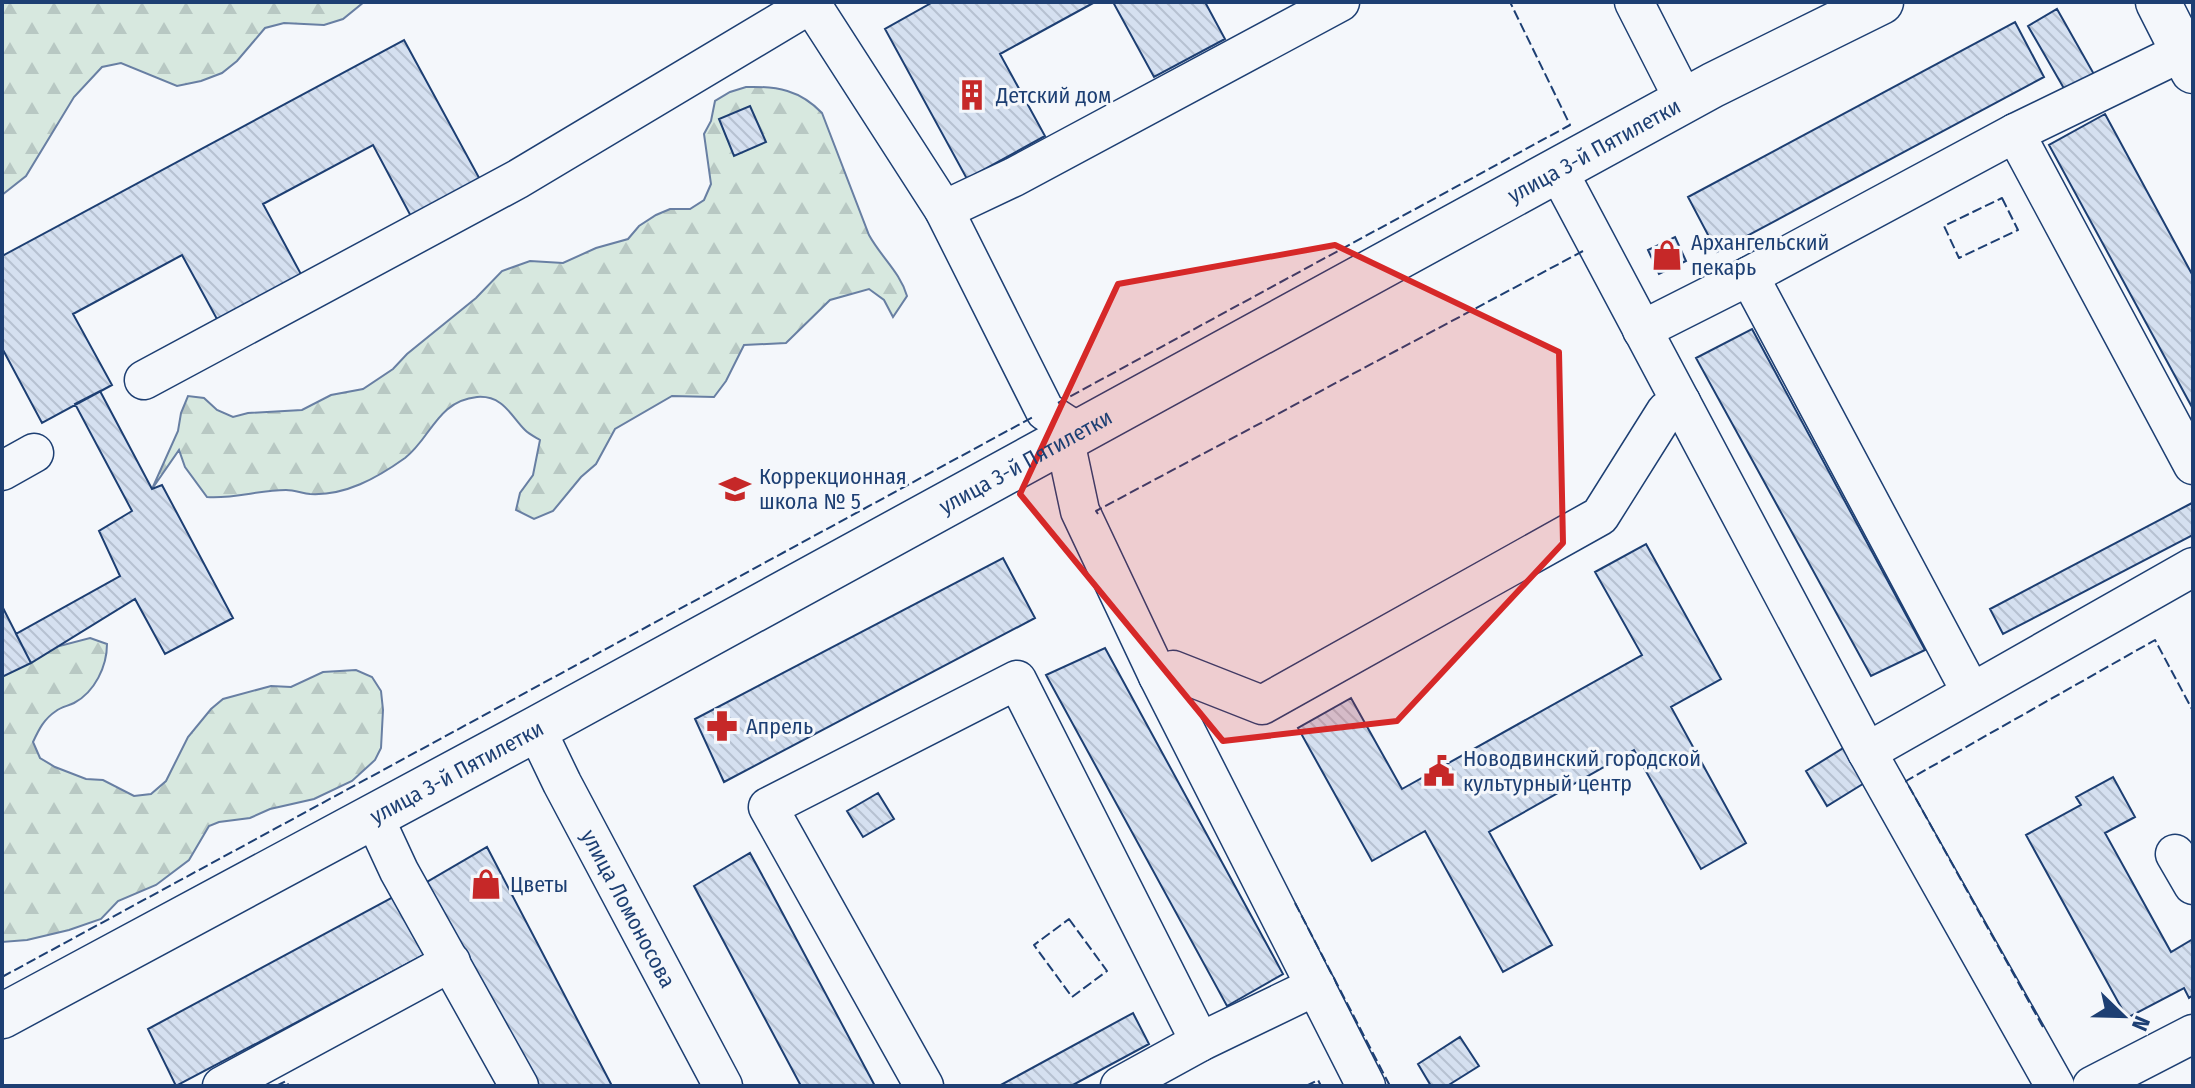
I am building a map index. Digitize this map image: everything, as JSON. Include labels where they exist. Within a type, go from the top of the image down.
[{"type":"main road","name":"улица 3-й Пятилетки","points":[[2,1016],[536,729],[1558,171],[1684,100],[1821,15],[1881,2]]},
{"type":"main road","points":[[2158,2],[2188,62]]},
{"type":"street","points":[[944,210],[1014,177],[1340,2]]},
{"type":"street","points":[[1634,2],[1684,100]]},
{"type":"street","points":[[144,380],[518,179],[811,3],[944,210],[1045,411],[1072,437],[1080,511],[1158,676],[1366,1086]]},
{"type":"street","points":[[1642,330],[2015,133],[2188,62]]},
{"type":"street","points":[[2015,133],[2193,465]]},
{"type":"street","points":[[1558,171],[1867,752],[2055,1086]]},
{"type":"street","points":[[1749,276],[1971,692]]},
{"type":"street","points":[[1158,676],[1173,670],[1262,705],[1600,516],[1666,411],[1681,402]]},
{"type":"street","points":[[1867,752],[2193,567]]},
{"type":"street","points":[[924,1086],[768,807],[1017,680],[1200,1042]]},
{"type":"street","name":"улица Ломоносова","points":[[536,729],[723,1086]]},
{"type":"street","points":[[373,815],[399,871],[519,1086]]},
{"type":"street","points":[[222,1086],[451,962]]},
{"type":"street","points":[[1120,1086],[1200,1042],[1316,986]]},
{"type":"street","points":[[2092,1086],[2193,1034]]},
{"type":"highlighted area","points":[[1335,245],[1559,352],[1563,543],[1397,721],[1223,741],[1020,494],[1118,284]]},
{"type":"green space","points":[[2,2],[364,2],[343,19],[324,25],[284,23],[265,28],[237,61],[222,73],[201,81],[177,86],[121,63],[102,67],[74,97],[26,176],[2,195]]},
{"type":"green space","points":[[746,87],[768,87],[796,94],[822,113],[869,235],[900,279],[907,296],[893,317],[884,300],[869,289],[830,300],[786,343],[744,345],[714,397],[672,396],[615,429],[596,464],[553,511],[534,519],[516,510],[520,493],[533,475],[540,440],[525,430],[500,403],[486,397],[463,400],[453,405],[405,458],[372,479],[348,489],[323,494],[286,490],[207,497],[185,467],[179,450],[152,489],[178,431],[188,396],[204,398],[217,410],[233,417],[248,413],[302,410],[331,395],[363,389],[393,369],[476,298],[502,271],[530,261],[563,263],[596,248],[628,239],[639,226],[656,215],[670,209],[690,209],[704,200],[711,184],[704,134],[711,121],[715,101]]},
{"type":"green space","points":[[90,638],[107,644],[105,661],[98,678],[81,698],[48,717],[33,742],[40,758],[86,779],[103,780],[134,796],[151,794],[166,781],[188,737],[223,699],[271,686],[291,687],[323,672],[356,670],[372,677],[381,691],[381,748],[375,760],[352,781],[314,799],[270,809],[250,818],[209,826],[189,860],[156,885],[118,901],[101,919],[27,940],[2,942],[2,661]]},
{"type":"building","name":"Детский дом","points":[[933,2],[1095,2],[1000,54],[1045,136],[967,179],[885,29]]},
{"type":"building","name":"Детский дом","points":[[1113,2],[1205,2],[1225,39],[1154,77]]},
{"type":"building","points":[[2057,9],[2095,76],[2066,92],[2028,26]]},
{"type":"building","points":[[2015,22],[2044,77],[1717,252],[1688,197]]},
{"type":"building","points":[[404,40],[483,185],[414,222],[373,145],[263,204],[302,276],[218,321],[182,255],[73,314],[112,385],[42,423],[2,348],[2,256]]},
{"type":"building","points":[[750,106],[766,142],[734,156],[719,119]]},
{"type":"building","points":[[2105,114],[2193,276],[2193,409],[2049,145]]},
{"type":"building","name":"Архангельский пекарь","points":[[1675,237],[1686,261],[1659,274],[1648,250]]},
{"type":"building","points":[[1752,329],[1925,650],[1871,676],[1696,358]]},
{"type":"building","points":[[100,391],[152,489],[162,485],[233,618],[165,654],[135,599],[31,663],[16,634],[120,576],[99,531],[132,511],[75,404]]},
{"type":"building","points":[[2192,503],[2193,535],[2003,634],[1990,609]]},
{"type":"building","points":[[1646,544],[1721,679],[1671,707],[1746,843],[1701,869],[1634,750],[1489,832],[1552,945],[1503,972],[1425,831],[1372,861],[1298,728],[1351,698],[1402,789],[1642,655],[1595,572]]},
{"type":"building","points":[[1003,558],[1035,618],[724,782],[695,719]]},
{"type":"building","points":[[2,606],[31,663],[2,677]]},
{"type":"building","points":[[1105,648],[1283,974],[1227,1006],[1046,675]]},
{"type":"building","points":[[1845,747],[1866,782],[1827,806],[1806,771]]},
{"type":"building","points":[[2113,777],[2135,817],[2105,833],[2171,952],[2193,939],[2193,995],[2189,998],[2184,988],[2127,1018],[2026,835],[2081,805],[2076,797]]},
{"type":"building","points":[[878,793],[894,819],[863,837],[847,811]]},
{"type":"building","points":[[487,847],[611,1084],[608,1086],[534,1086],[427,882]]},
{"type":"building","points":[[750,853],[875,1086],[801,1086],[694,886]]},
{"type":"building","points":[[393,897],[424,955],[176,1086],[148,1029]]},
{"type":"building","points":[[1133,1013],[1149,1044],[1071,1086],[999,1086]]},
{"type":"building","points":[[1460,1037],[1479,1066],[1447,1086],[1431,1086],[1418,1064]]},
{"type":"fence","points":[[1058,403],[1570,125],[1510,2]]},
{"type":"fence","points":[[2002,198],[2018,230],[1959,258],[1944,226],[2002,198]]},
{"type":"fence","points":[[1098,514],[1096,511],[1583,251]]},
{"type":"fence","points":[[2,977],[1033,417]]},
{"type":"fence","points":[[2043,1027],[1906,781],[2155,640],[2193,711]]},
{"type":"fence","points":[[1295,903],[1390,1086]]},
{"type":"fence","points":[[1069,919],[1107,971],[1072,997],[1034,945],[1069,919]]},
{"type":"fence","points":[[1306,1086],[1318,1080],[1321,1086]]},
{"type":"fence","points":[[276,1086],[286,1081],[289,1086]]},
{"type":"place","name":"Детский дом","points":[[972,95]]},
{"type":"place","name":"Архангельский пекарь","points":[[1667,255]]},
{"type":"place","name":"Коррекционная школа № 5","points":[[735,489]]},
{"type":"place","name":"Апрель","points":[[722,726]]},
{"type":"place","name":"Новодвинский городской культурный центр","points":[[1439,771]]},
{"type":"place","name":"Цветы","points":[[486,884]]}]
